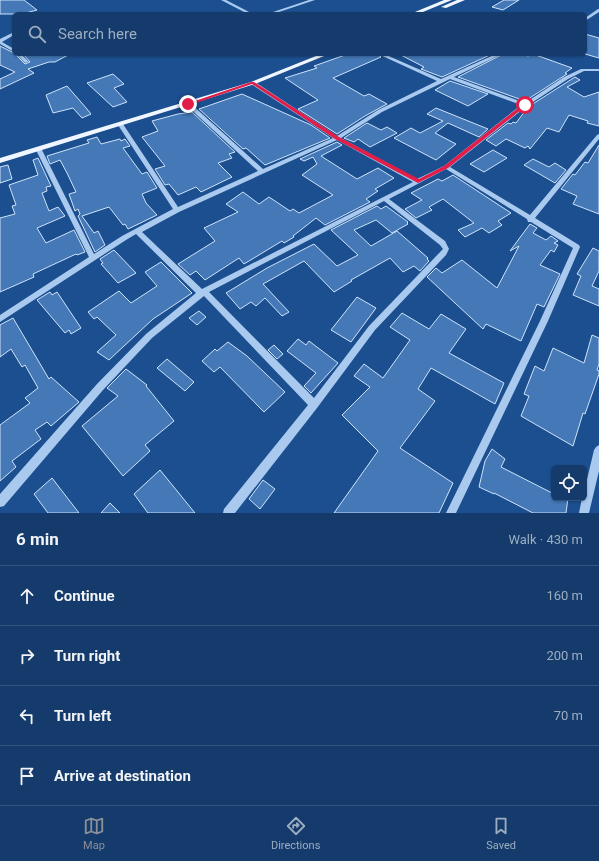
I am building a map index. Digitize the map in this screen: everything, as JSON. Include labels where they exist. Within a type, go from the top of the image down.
[{"type":"main road","points":[[418,12],[449,0]]},
{"type":"main road","points":[[432,12],[462,0]]},
{"type":"main road","points":[[0,155],[142,113],[247,78],[306,56]]},
{"type":"main road","points":[[0,161],[188,104],[253,82],[321,56]]},
{"type":"street","points":[[223,0],[247,12]]},
{"type":"street","points":[[275,12],[313,0]]},
{"type":"street","points":[[587,19],[599,10]]},
{"type":"street","points":[[12,34],[0,42],[12,50]]},
{"type":"street","points":[[20,56],[27,62]]},
{"type":"street","points":[[385,56],[441,81]]},
{"type":"street","points":[[0,319],[137,231],[177,210],[337,138],[380,111],[496,56]]},
{"type":"street","points":[[0,502],[100,388],[150,336],[203,292],[446,167],[525,105],[566,78],[583,70],[599,70]]},
{"type":"street","points":[[450,77],[525,105]]},
{"type":"street","points":[[253,82],[337,138],[418,182]]},
{"type":"street","points":[[188,104],[262,172]]},
{"type":"street","points":[[121,125],[177,210]]},
{"type":"street","points":[[530,220],[599,136]]},
{"type":"street","points":[[39,150],[94,258]]},
{"type":"street","points":[[446,167],[530,220],[577,247],[544,321],[452,513]]},
{"type":"street","points":[[228,513],[314,405],[372,328],[444,253],[446,249],[442,243],[385,199]]},
{"type":"street","points":[[137,231],[203,292],[314,405]]},
{"type":"street","points":[[584,513],[599,450]]},
{"type":"building","points":[[0,0],[24,0],[37,10],[30,12],[12,12],[12,14],[0,14]]},
{"type":"building","points":[[504,0],[519,0],[503,10],[492,7]]},
{"type":"building","points":[[587,35],[599,38],[599,58],[587,55]]},
{"type":"building","points":[[0,46],[12,52],[12,56],[17,56],[25,64],[30,62],[25,56],[66,56],[55,62],[49,62],[28,69],[34,73],[0,89],[0,79],[15,72],[0,65]]},
{"type":"building","points":[[342,56],[380,56],[381,57],[333,78],[364,96],[369,94],[387,104],[337,134],[298,109],[318,100],[285,78],[317,68],[314,66]]},
{"type":"building","points":[[403,56],[488,56],[442,77],[421,69],[424,67]]},
{"type":"building","points":[[499,56],[539,56],[572,68],[565,73],[567,74],[525,101],[458,77]]},
{"type":"building","points":[[113,74],[124,84],[114,88],[127,102],[113,107],[87,83]]},
{"type":"building","points":[[575,77],[580,80],[567,87],[584,97],[599,92],[599,126],[587,123],[588,121],[569,115],[559,132],[547,128],[530,149],[528,146],[525,148],[506,139],[496,146],[486,140],[508,123],[516,123],[528,107]]},
{"type":"building","points":[[450,81],[488,94],[468,106],[435,90]]},
{"type":"building","points":[[67,86],[91,114],[82,118],[73,108],[53,113],[46,95]]},
{"type":"building","points":[[242,94],[311,125],[330,138],[265,165],[246,148],[243,149],[199,109]]},
{"type":"building","points":[[436,108],[488,129],[479,137],[448,123],[435,133],[456,144],[436,160],[394,138],[411,128],[420,133],[443,121],[427,114]]},
{"type":"building","points":[[192,112],[235,152],[229,154],[232,158],[218,163],[232,177],[201,192],[196,187],[178,195],[169,184],[165,185],[155,169],[165,166],[142,137],[158,131],[152,121]]},
{"type":"building","points":[[367,123],[381,130],[387,127],[397,133],[370,147],[358,139],[354,142],[344,138]]},
{"type":"building","points":[[97,137],[101,144],[125,139],[130,146],[123,148],[142,174],[147,172],[157,188],[142,194],[146,203],[157,215],[128,229],[109,207],[82,216],[94,233],[98,231],[105,245],[95,252],[78,216],[80,214],[78,209],[75,211],[69,194],[76,192],[67,173],[60,160],[50,164],[47,156],[89,143],[87,140]]},
{"type":"building","points":[[337,142],[342,145],[321,156],[357,179],[378,168],[394,178],[375,189],[378,191],[366,199],[370,202],[325,225],[316,218],[293,236],[294,237],[284,243],[282,241],[244,264],[239,258],[205,280],[196,271],[190,275],[178,264],[215,241],[204,228],[238,212],[226,204],[243,192],[259,204],[269,197],[290,211],[293,209],[299,213],[333,195],[302,175],[317,164],[313,157],[304,161],[300,159]]},
{"type":"building","points":[[599,145],[599,214],[573,204],[577,196],[561,189],[585,162],[588,163]]},
{"type":"building","points":[[493,150],[507,158],[484,172],[470,164]]},
{"type":"building","points":[[38,158],[51,186],[46,187],[47,191],[42,193],[49,211],[58,207],[65,216],[37,228],[46,243],[74,230],[85,252],[76,254],[33,274],[34,277],[0,292],[0,218],[15,214],[12,206],[16,205],[9,185],[38,175],[33,160]]},
{"type":"building","points":[[533,159],[549,167],[555,163],[566,170],[555,183],[524,165]]},
{"type":"building","points":[[8,165],[12,179],[0,183],[0,167]]},
{"type":"building","points":[[453,175],[511,213],[498,221],[502,225],[489,233],[482,228],[465,237],[458,230],[474,223],[443,199],[429,207],[432,210],[416,218],[405,209],[422,200],[411,193],[438,179],[442,181]]},
{"type":"building","points":[[377,206],[381,209],[386,206],[408,222],[408,224],[392,233],[376,220],[354,230],[371,246],[397,231],[428,258],[427,259],[429,261],[420,271],[414,266],[403,272],[390,258],[351,280],[352,281],[334,292],[304,261],[263,284],[289,312],[282,316],[265,298],[256,306],[251,302],[240,309],[226,293],[267,268],[314,244],[337,266],[358,255],[331,230]]},
{"type":"building","points":[[530,224],[537,228],[533,233],[546,240],[551,236],[558,241],[554,243],[558,245],[554,252],[551,250],[540,265],[560,274],[544,307],[537,304],[521,341],[486,324],[483,329],[427,277],[436,268],[442,273],[462,260],[497,288],[519,246],[510,251]]},
{"type":"building","points":[[593,248],[599,251],[599,271],[592,286],[599,289],[599,306],[573,295],[581,276],[577,274]]},
{"type":"building","points":[[114,250],[136,273],[118,283],[101,264],[103,263],[100,259]]},
{"type":"building","points":[[161,262],[192,293],[153,319],[109,360],[97,352],[116,335],[97,317],[94,319],[88,312],[119,291],[131,303],[157,286],[145,272]]},
{"type":"building","points":[[50,292],[52,295],[57,292],[81,328],[71,334],[69,330],[65,333],[37,300]]},
{"type":"building","points":[[357,297],[376,308],[351,342],[331,330]]},
{"type":"building","points":[[199,311],[206,317],[197,325],[189,318]]},
{"type":"building","points":[[402,313],[429,329],[441,314],[466,329],[449,353],[504,383],[495,404],[431,368],[418,389],[435,401],[400,448],[453,483],[439,513],[334,513],[378,451],[342,415],[370,387],[354,376],[364,364],[383,378],[410,340],[390,327]]},
{"type":"building","points":[[13,318],[49,379],[51,377],[79,402],[51,426],[47,422],[35,430],[41,439],[12,461],[16,467],[0,481],[0,425],[30,403],[25,398],[38,388],[25,365],[22,367],[11,349],[0,357],[0,325]]},
{"type":"building","points":[[592,335],[599,338],[599,364],[597,370],[599,371],[599,374],[585,414],[583,413],[573,446],[521,416],[529,396],[524,394],[535,366],[544,371],[553,348],[584,363]]},
{"type":"building","points":[[298,339],[306,345],[309,341],[338,363],[311,393],[304,386],[316,373],[287,351]]},
{"type":"building","points":[[228,342],[247,356],[285,392],[264,412],[220,367],[214,372],[202,361],[215,349],[217,351]]},
{"type":"building","points":[[274,345],[283,354],[277,359],[268,350]]},
{"type":"building","points":[[167,359],[194,382],[185,391],[157,368]]},
{"type":"building","points":[[126,369],[147,385],[146,386],[174,421],[145,445],[150,451],[123,476],[82,426],[118,396],[107,388]]},
{"type":"building","points":[[492,449],[505,459],[501,467],[551,492],[551,501],[568,501],[566,513],[533,513],[479,487],[485,461]]},
{"type":"building","points":[[160,470],[195,513],[148,513],[134,494]]},
{"type":"building","points":[[52,478],[79,513],[48,513],[34,494]]},
{"type":"building","points":[[263,480],[275,489],[260,509],[249,499]]},
{"type":"building","points":[[110,503],[120,513],[101,513]]},
{"type":"route","points":[[188,104],[253,82],[337,138],[418,182],[446,167],[525,105]]}]
